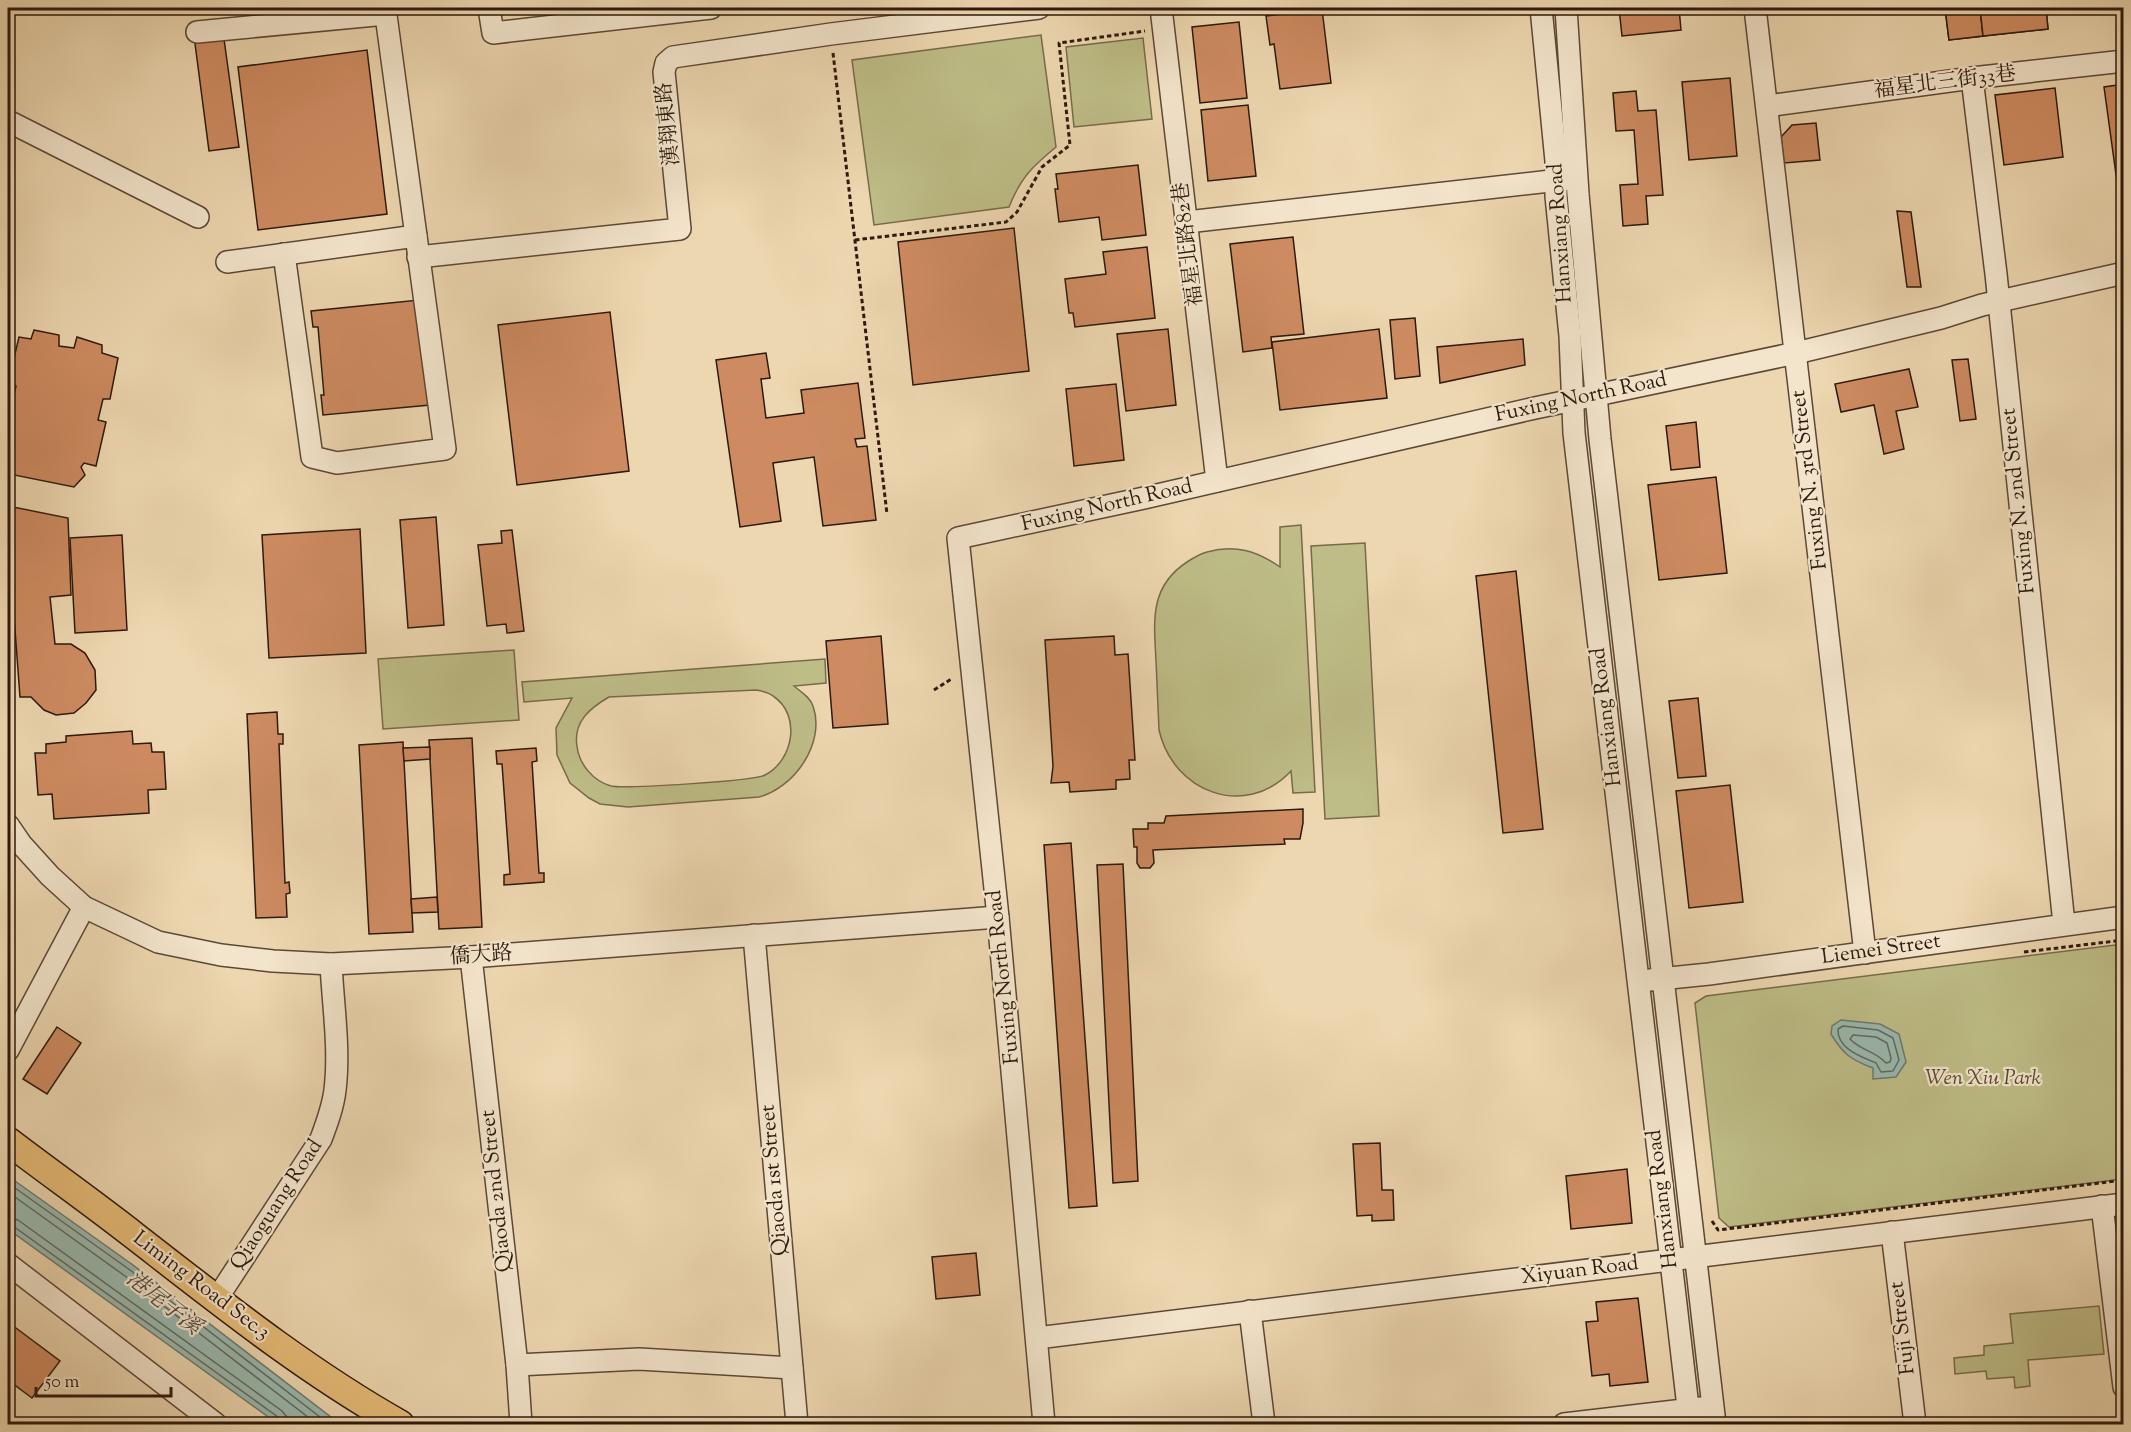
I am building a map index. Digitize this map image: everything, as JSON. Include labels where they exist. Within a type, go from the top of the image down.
[{"type":"main road","name":"Liming Road Sec.3","points":[[8,1141],[136,1236],[216,1300],[332,1382],[400,1425]]},
{"type":"street","points":[[489,8],[493,33],[711,8]]},
{"type":"street","name":"漢翔東路","points":[[417,247],[680,229],[664,72],[666,63],[673,57],[831,34],[1039,8]]},
{"type":"street","name":"福星北路82巷","points":[[1161,8],[1217,481]]},
{"type":"street","name":"Hanxiang Road","points":[[1541,8],[1570,336],[1574,433],[1689,1417]]},
{"type":"street","name":"Hanxiang Road","points":[[1566,8],[1600,439],[1714,1416]]},
{"type":"street","name":"Fuxing N. 3rd Street","points":[[1755,8],[1865,952]]},
{"type":"street","points":[[197,32],[385,11],[445,449],[337,463],[312,457],[284,254]]},
{"type":"street","name":"福星北三街33巷","points":[[1767,106],[1972,78],[2124,61]]},
{"type":"street","name":"Fuxing N. 2nd Street","points":[[1972,78],[2064,924]]},
{"type":"street","points":[[8,121],[198,217]]},
{"type":"street","points":[[1187,222],[1578,178]]},
{"type":"street","points":[[227,262],[284,254],[417,247]]},
{"type":"street","name":"Fuxing North Road","points":[[1044,1425],[998,917],[958,538],[1013,528],[1572,400],[1796,353],[2124,273]]},
{"type":"street","points":[[8,816],[21,844]]},
{"type":"street","name":"僑大路","points":[[8,825],[21,844],[50,876],[84,906],[158,942],[221,955],[273,961],[331,964],[471,957],[998,917]]},
{"type":"street","points":[[8,1050],[84,906]]},
{"type":"street","name":"Liemei Street","points":[[1638,981],[1663,980],[2124,917]]},
{"type":"street","name":"Qiaoda 1st Street","points":[[753,936],[797,1425]]},
{"type":"street","name":"Qiaoda 2nd Street","points":[[471,957],[517,1365],[521,1425]]},
{"type":"street","name":"Qiaoguang Road","points":[[216,1300],[321,1139],[329,1117],[335,1090],[336,1055],[331,964]]},
{"type":"street","name":"Xiyuan Road","points":[[1037,1338],[2124,1204]]},
{"type":"street","points":[[2102,1206],[2124,1386]]},
{"type":"street","name":"Fuji Street","points":[[1892,1232],[1915,1425]]},
{"type":"street","points":[[8,1264],[216,1425]]},
{"type":"street","points":[[1250,1311],[1264,1425]]},
{"type":"street","points":[[517,1365],[639,1359],[792,1368]]},
{"type":"street","points":[[1564,1425],[1714,1416]]},
{"type":"path","points":[[855,240],[1006,222],[1017,212],[1042,167],[1070,145],[1059,43],[1145,31]]},
{"type":"path","points":[[831,34],[887,514]]},
{"type":"path","points":[[2020,953],[2124,940]]},
{"type":"path","points":[[1711,1212],[1713,1224],[1718,1230],[2124,1180]]},
{"type":"green space","points":[[1041,35],[1056,147],[1028,173],[1009,207],[874,225],[852,60]]},
{"type":"green space","points":[[1143,38],[1152,119],[1074,127],[1066,47]]},
{"type":"green space","points":[[1301,525],[1315,792],[1293,793],[1291,771],[1273,786],[1253,794],[1233,796],[1213,792],[1195,783],[1179,769],[1167,752],[1159,730],[1156,606],[1166,582],[1187,562],[1202,554],[1227,549],[1245,550],[1280,567],[1280,527]]},
{"type":"green space","points":[[1365,543],[1379,816],[1325,819],[1311,546]]},
{"type":"green space","points":[[514,650],[519,720],[383,729],[378,659]]},
{"type":"green space","points":[[825,659],[826,683],[794,686],[812,703],[816,720],[815,735],[811,749],[795,774],[772,792],[759,797],[628,807],[600,804],[570,783],[557,755],[556,728],[572,698],[524,702],[522,682]],"holes":[[[756,690],[771,695],[782,704],[791,726],[787,749],[782,759],[765,775],[689,784],[611,786],[593,776],[578,753],[576,737],[580,723],[589,711],[609,697]]]},
{"type":"green space","name":"Wen Xiu Park","points":[[2123,944],[2123,1179],[1729,1227],[1719,1218],[1695,1003],[1706,996]]},
{"type":"green space","points":[[2099,1306],[2104,1354],[2028,1360],[2030,1386],[2015,1388],[2014,1377],[1987,1379],[1986,1371],[1955,1374],[1954,1358],[1984,1355],[1984,1346],[2013,1343],[2010,1314]]},
{"type":"water","points":[[1841,1020],[1880,1024],[1899,1034],[1906,1062],[1896,1077],[1873,1079],[1873,1068],[1853,1059],[1840,1047],[1831,1034],[1832,1026]]},
{"type":"water","name":"港尾子溪","points":[[8,1176],[133,1265],[340,1424],[278,1424],[8,1229]]},
{"type":"building","points":[[1619,8],[1679,8],[1681,30],[1622,36]]},
{"type":"building","points":[[1945,8],[2046,8],[2048,29],[1949,40]]},
{"type":"building","points":[[1945,8],[1980,8],[1983,36],[1949,40]]},
{"type":"building","points":[[1980,8],[2046,8],[2048,29],[1983,36]]},
{"type":"building","points":[[1322,9],[1331,83],[1280,89],[1274,44],[1270,45],[1266,16]]},
{"type":"building","points":[[1239,22],[1247,98],[1200,103],[1192,27]]},
{"type":"building","points":[[223,32],[239,147],[209,151],[194,36]]},
{"type":"building","points":[[367,50],[387,214],[258,230],[238,67]]},
{"type":"building","points":[[1730,78],[1737,156],[1689,160],[1682,82]]},
{"type":"building","points":[[2124,84],[2124,233],[2104,87]]},
{"type":"building","points":[[2055,88],[2063,157],[2004,165],[1995,95]]},
{"type":"building","points":[[1636,91],[1638,111],[1656,110],[1663,195],[1646,196],[1648,224],[1623,226],[1620,185],[1638,184],[1634,130],[1616,131],[1613,93]]},
{"type":"building","points":[[1248,105],[1256,176],[1208,181],[1201,110]]},
{"type":"building","points":[[1816,123],[1820,160],[1784,163],[1781,137],[1792,125]]},
{"type":"building","points":[[1138,165],[1146,235],[1102,240],[1099,217],[1059,222],[1055,189],[1058,189],[1056,174]]},
{"type":"building","points":[[1897,211],[1911,212],[1921,287],[1907,287]]},
{"type":"building","points":[[1014,228],[1029,371],[913,385],[898,242]]},
{"type":"building","points":[[1293,237],[1304,334],[1271,337],[1272,348],[1243,352],[1230,244]]},
{"type":"building","points":[[1147,247],[1155,318],[1075,327],[1073,313],[1069,313],[1065,279],[1106,274],[1103,252]]},
{"type":"building","points":[[419,300],[430,405],[323,415],[321,395],[324,395],[318,327],[313,327],[311,311]]},
{"type":"building","points":[[610,312],[629,471],[517,485],[498,325]]},
{"type":"building","points":[[1415,318],[1420,376],[1395,379],[1390,320]]},
{"type":"building","points":[[1168,329],[1176,405],[1126,411],[1117,334]]},
{"type":"building","points":[[1379,329],[1387,398],[1280,410],[1272,342]]},
{"type":"building","points":[[34,330],[59,335],[59,346],[74,348],[77,337],[102,345],[102,353],[118,358],[110,399],[103,399],[98,420],[106,422],[96,466],[84,463],[81,467],[85,475],[74,487],[9,474],[8,398],[13,400],[16,386],[8,383],[19,337],[31,339]]},
{"type":"building","points":[[1523,339],[1525,365],[1440,383],[1437,347]]},
{"type":"building","points":[[766,353],[770,378],[761,379],[766,418],[804,413],[801,390],[858,383],[865,438],[855,439],[857,447],[867,446],[876,520],[823,526],[814,457],[773,463],[781,521],[740,527],[716,360]]},
{"type":"building","points":[[1968,359],[1976,419],[1960,421],[1952,360]]},
{"type":"building","points":[[1909,369],[1918,407],[1896,411],[1904,449],[1884,454],[1874,405],[1841,412],[1835,384]]},
{"type":"building","points":[[1116,384],[1124,460],[1074,466],[1066,389]]},
{"type":"building","points":[[1696,422],[1700,467],[1671,470],[1666,426]]},
{"type":"building","points":[[1716,477],[1727,573],[1659,580],[1648,485]]},
{"type":"building","points":[[8,506],[68,518],[71,595],[50,597],[55,644],[71,644],[85,653],[95,670],[96,690],[74,713],[56,715],[44,710],[31,697],[20,697],[8,536]]},
{"type":"building","points":[[436,517],[444,625],[408,628],[400,520]]},
{"type":"building","points":[[360,529],[366,653],[269,658],[262,535]]},
{"type":"building","points":[[512,530],[524,631],[507,633],[506,624],[487,626],[478,545],[502,543],[501,531]]},
{"type":"building","points":[[122,535],[127,630],[75,633],[70,538]]},
{"type":"building","points":[[1516,571],[1543,829],[1503,833],[1476,576]]},
{"type":"building","points":[[881,636],[888,724],[833,728],[826,641]]},
{"type":"building","points":[[1114,636],[1115,655],[1128,654],[1135,760],[1129,760],[1130,779],[1116,780],[1116,789],[1070,792],[1069,782],[1051,783],[1053,766],[1045,640]]},
{"type":"building","points":[[1698,698],[1706,776],[1678,778],[1669,701]]},
{"type":"building","points":[[277,712],[278,734],[283,734],[283,744],[279,744],[285,883],[289,882],[290,893],[286,894],[287,917],[256,918],[247,714]]},
{"type":"building","points":[[132,731],[133,744],[151,743],[152,752],[164,752],[166,789],[148,790],[149,813],[54,819],[52,794],[38,795],[35,753],[46,753],[46,744],[66,742],[66,736]]},
{"type":"building","points":[[472,738],[482,927],[439,929],[429,740]]},
{"type":"building","points":[[403,742],[413,932],[369,934],[359,745]]},
{"type":"building","points":[[430,747],[430,759],[404,761],[403,748]]},
{"type":"building","points":[[536,748],[537,761],[532,762],[539,873],[544,873],[544,882],[504,885],[504,875],[510,874],[502,764],[497,764],[496,751]]},
{"type":"building","points":[[1730,785],[1743,902],[1689,908],[1676,791]]},
{"type":"building","points":[[1303,809],[1300,839],[1284,839],[1285,844],[1153,850],[1154,863],[1150,868],[1140,868],[1137,863],[1137,847],[1134,847],[1133,829],[1148,829],[1148,823],[1164,823],[1166,816]]},
{"type":"building","points":[[1071,843],[1097,1206],[1069,1208],[1044,845]]},
{"type":"building","points":[[1123,864],[1138,1181],[1113,1183],[1097,865]]},
{"type":"building","points":[[437,897],[438,912],[412,913],[411,899]]},
{"type":"building","points":[[57,1027],[81,1043],[47,1094],[23,1079]]},
{"type":"building","points":[[1380,1143],[1382,1190],[1393,1190],[1394,1220],[1372,1221],[1372,1215],[1357,1216],[1353,1144]]},
{"type":"building","points":[[1627,1169],[1632,1223],[1571,1229],[1566,1176]]},
{"type":"building","points":[[976,1253],[980,1295],[936,1299],[932,1257]]},
{"type":"building","points":[[1638,1298],[1648,1382],[1610,1386],[1609,1374],[1592,1376],[1586,1322],[1598,1321],[1596,1302]]},
{"type":"building","points":[[8,1322],[60,1361],[32,1398],[8,1380]]},
{"type":"building","points":[[608,1419],[634,1423],[607,1424]]}]
